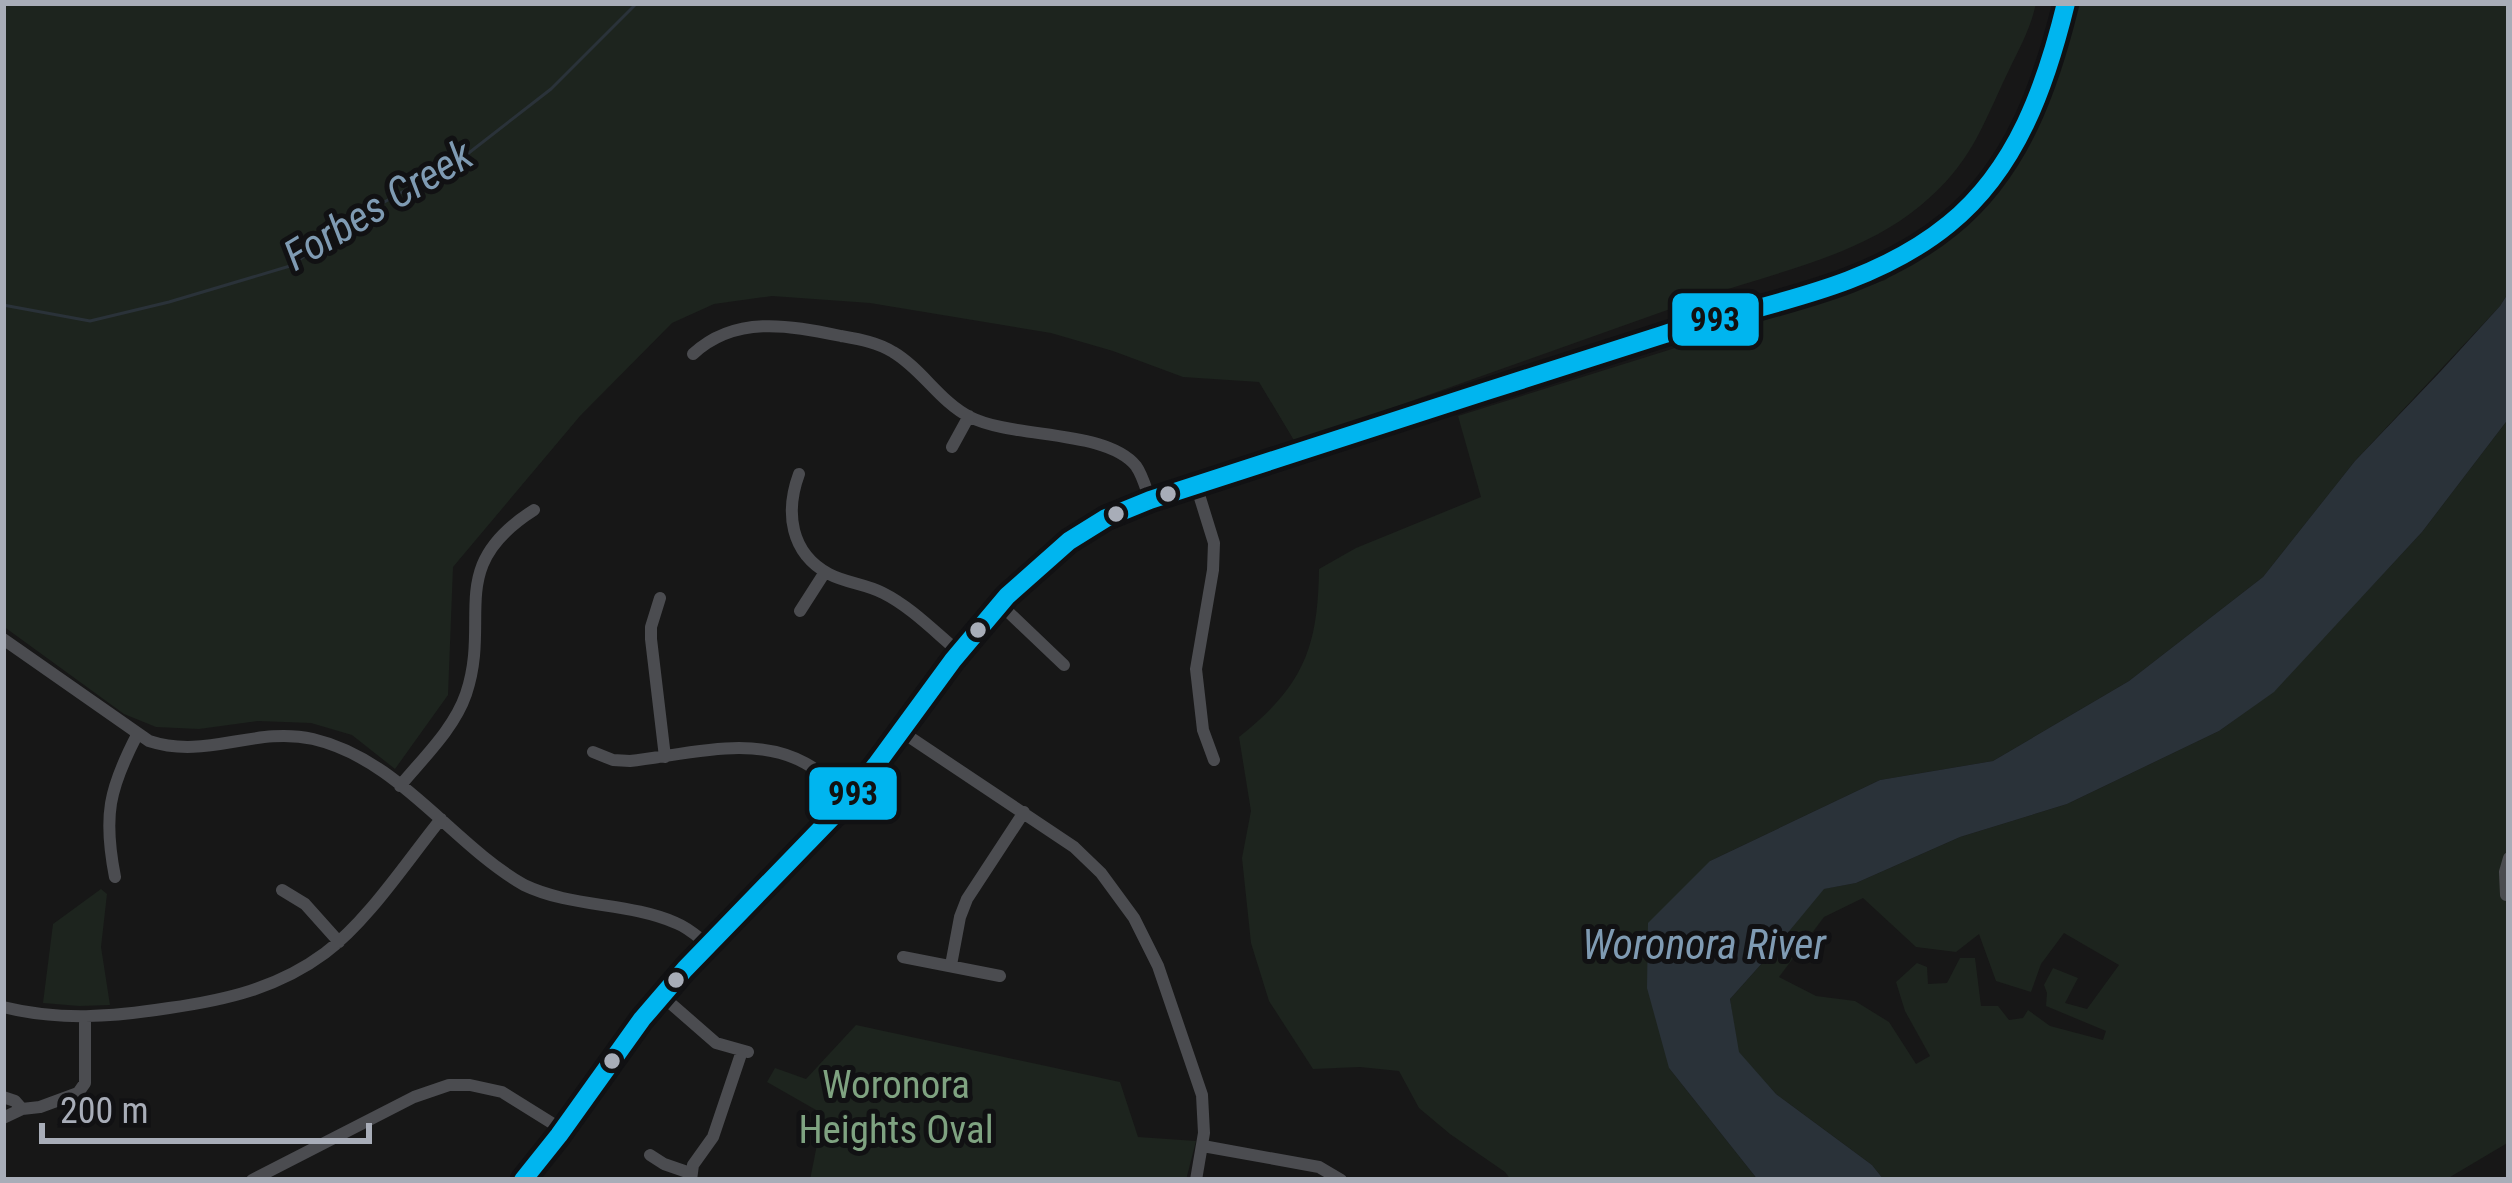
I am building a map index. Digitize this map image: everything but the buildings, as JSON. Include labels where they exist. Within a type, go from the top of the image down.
[{"type":"street","points":[[523,1180],[661,995],[850,798],[959,652],[1001,605],[1076,536],[1150,500],[1674,331],[1837,287],[1886,266],[1953,221],[2000,169],[2045,84],[2066,3]]},
{"type":"street","points":[[693,354],[732,330],[767,325],[867,341],[898,355],[969,416],[1120,453],[1135,466],[1150,500]]},
{"type":"street","points":[[952,447],[969,416]]},
{"type":"street","points":[[799,474],[790,513],[804,552],[825,572],[897,601],[959,652]]},
{"type":"street","points":[[1196,485],[1214,543],[1196,669],[1203,730],[1214,760]]},
{"type":"street","points":[[400,786],[454,719],[467,692],[475,595],[490,549],[511,524],[534,510]]},
{"type":"street","points":[[800,611],[825,572]]},
{"type":"street","points":[[660,598],[651,639],[665,757]]},
{"type":"street","points":[[1001,605],[1064,665]]},
{"type":"street","points":[[3,639],[137,735],[161,745],[188,748],[271,735],[333,745],[357,755],[400,786],[524,885],[552,896],[664,918],[708,945]]},
{"type":"street","points":[[902,732],[1074,847],[1113,889],[1145,937],[1198,1078],[1204,1111],[1196,1180]]},
{"type":"street","points":[[115,877],[108,834],[110,805],[118,770],[137,735]]},
{"type":"street","points":[[593,752],[630,761],[734,749],[774,751],[808,764],[850,798]]},
{"type":"street","points":[[950,965],[963,908],[1024,812]]},
{"type":"street","points":[[3,1007],[85,1018],[133,1014],[237,997],[277,982],[339,942],[441,819]]},
{"type":"street","points":[[2507,895],[2509,858]]},
{"type":"street","points":[[282,890],[305,904],[339,942]]},
{"type":"street","points":[[903,957],[1000,976]]},
{"type":"street","points":[[650,1154],[691,1176],[713,1137],[746,1052],[716,1043],[661,995]]},
{"type":"street","points":[[3,1118],[22,1108],[73,1097],[82,1088],[85,1018]]},
{"type":"street","points":[[252,1180],[414,1097],[449,1085],[470,1084],[502,1092],[563,1130]]},
{"type":"street","points":[[3,1097],[22,1108]]},
{"type":"street","points":[[1202,1146],[1319,1167],[1341,1180]]},
{"type":"green space","points":[[3,3],[2036,3],[2021,45],[1964,159],[1938,190],[1896,224],[1843,251],[1295,442],[1259,382],[1183,377],[1051,333],[870,303],[772,296],[714,304],[672,323],[580,416],[453,567],[448,695],[395,769],[352,735],[311,723],[156,727],[124,714],[3,626]]},
{"type":"green space","points":[[2073,3],[2509,3],[2509,292],[2500,306],[2355,461],[2263,577],[2129,681],[1993,761],[1880,780],[1710,861],[1669,1068],[1758,1180],[1511,1180],[1419,1108],[1399,1071],[1313,1069],[1269,1001],[1251,943],[1242,858],[1251,811],[1239,737],[1278,700],[1303,664],[1315,622],[1319,569],[1356,548],[1481,497],[1458,416],[1885,280],[1960,225],[2021,158],[2055,84]]},
{"type":"green space","points":[[2509,418],[2509,1142],[2445,1180],[1884,1180],[1872,1165],[1776,1094],[1738,1052],[1730,999],[1823,889],[1856,883],[1960,837],[2067,804],[2219,731],[2273,692],[2422,532]],"holes":[[[1863,898],[1916,947],[1956,952],[1979,934],[1996,981],[2031,992],[2041,964],[2064,933],[2119,965],[2087,1009],[2065,1003],[2078,978],[2053,968],[2044,985],[2046,1006],[2106,1031],[2103,1040],[2050,1026],[2028,1010],[2023,1018],[2009,1020],[1998,1006],[1981,1006],[1975,958],[1960,958],[1947,983],[1928,984],[1927,967],[1917,963],[1896,982],[1905,1011],[1930,1056],[1916,1064],[1889,1022],[1855,1001],[1816,996],[1779,977],[1824,917]]]},
{"type":"green space","points":[[101,889],[107,894],[101,947],[110,1005],[43,1003],[53,924]]},
{"type":"green space","name":"Woronora Heights Oval","points":[[856,1025],[1120,1082],[1138,1137],[1196,1141],[1186,1180],[810,1180],[823,1114],[767,1082],[775,1068],[806,1079]]},
{"type":"water","name":"Woronora River","points":[[2509,292],[2509,418],[2422,532],[2274,692],[2219,731],[2067,804],[1960,837],[1856,883],[1824,889],[1730,999],[1739,1052],[1776,1094],[1872,1165],[1884,1180],[1758,1180],[1669,1068],[1647,988],[1648,923],[1710,861],[1880,780],[1993,761],[2129,681],[2263,577],[2355,461]]},
{"type":"waterway","name":"Forbes Creek","points":[[3,305],[90,321],[290,266],[379,205],[461,159],[551,89],[637,3]]},
{"type":"transit line","name":"993","points":[[523,1180],[642,1019],[843,806],[1007,596],[1069,541],[1106,518],[1150,500],[1662,335],[1811,293],[1917,247],[1973,202],[2011,152],[2038,94],[2066,3]]}]
